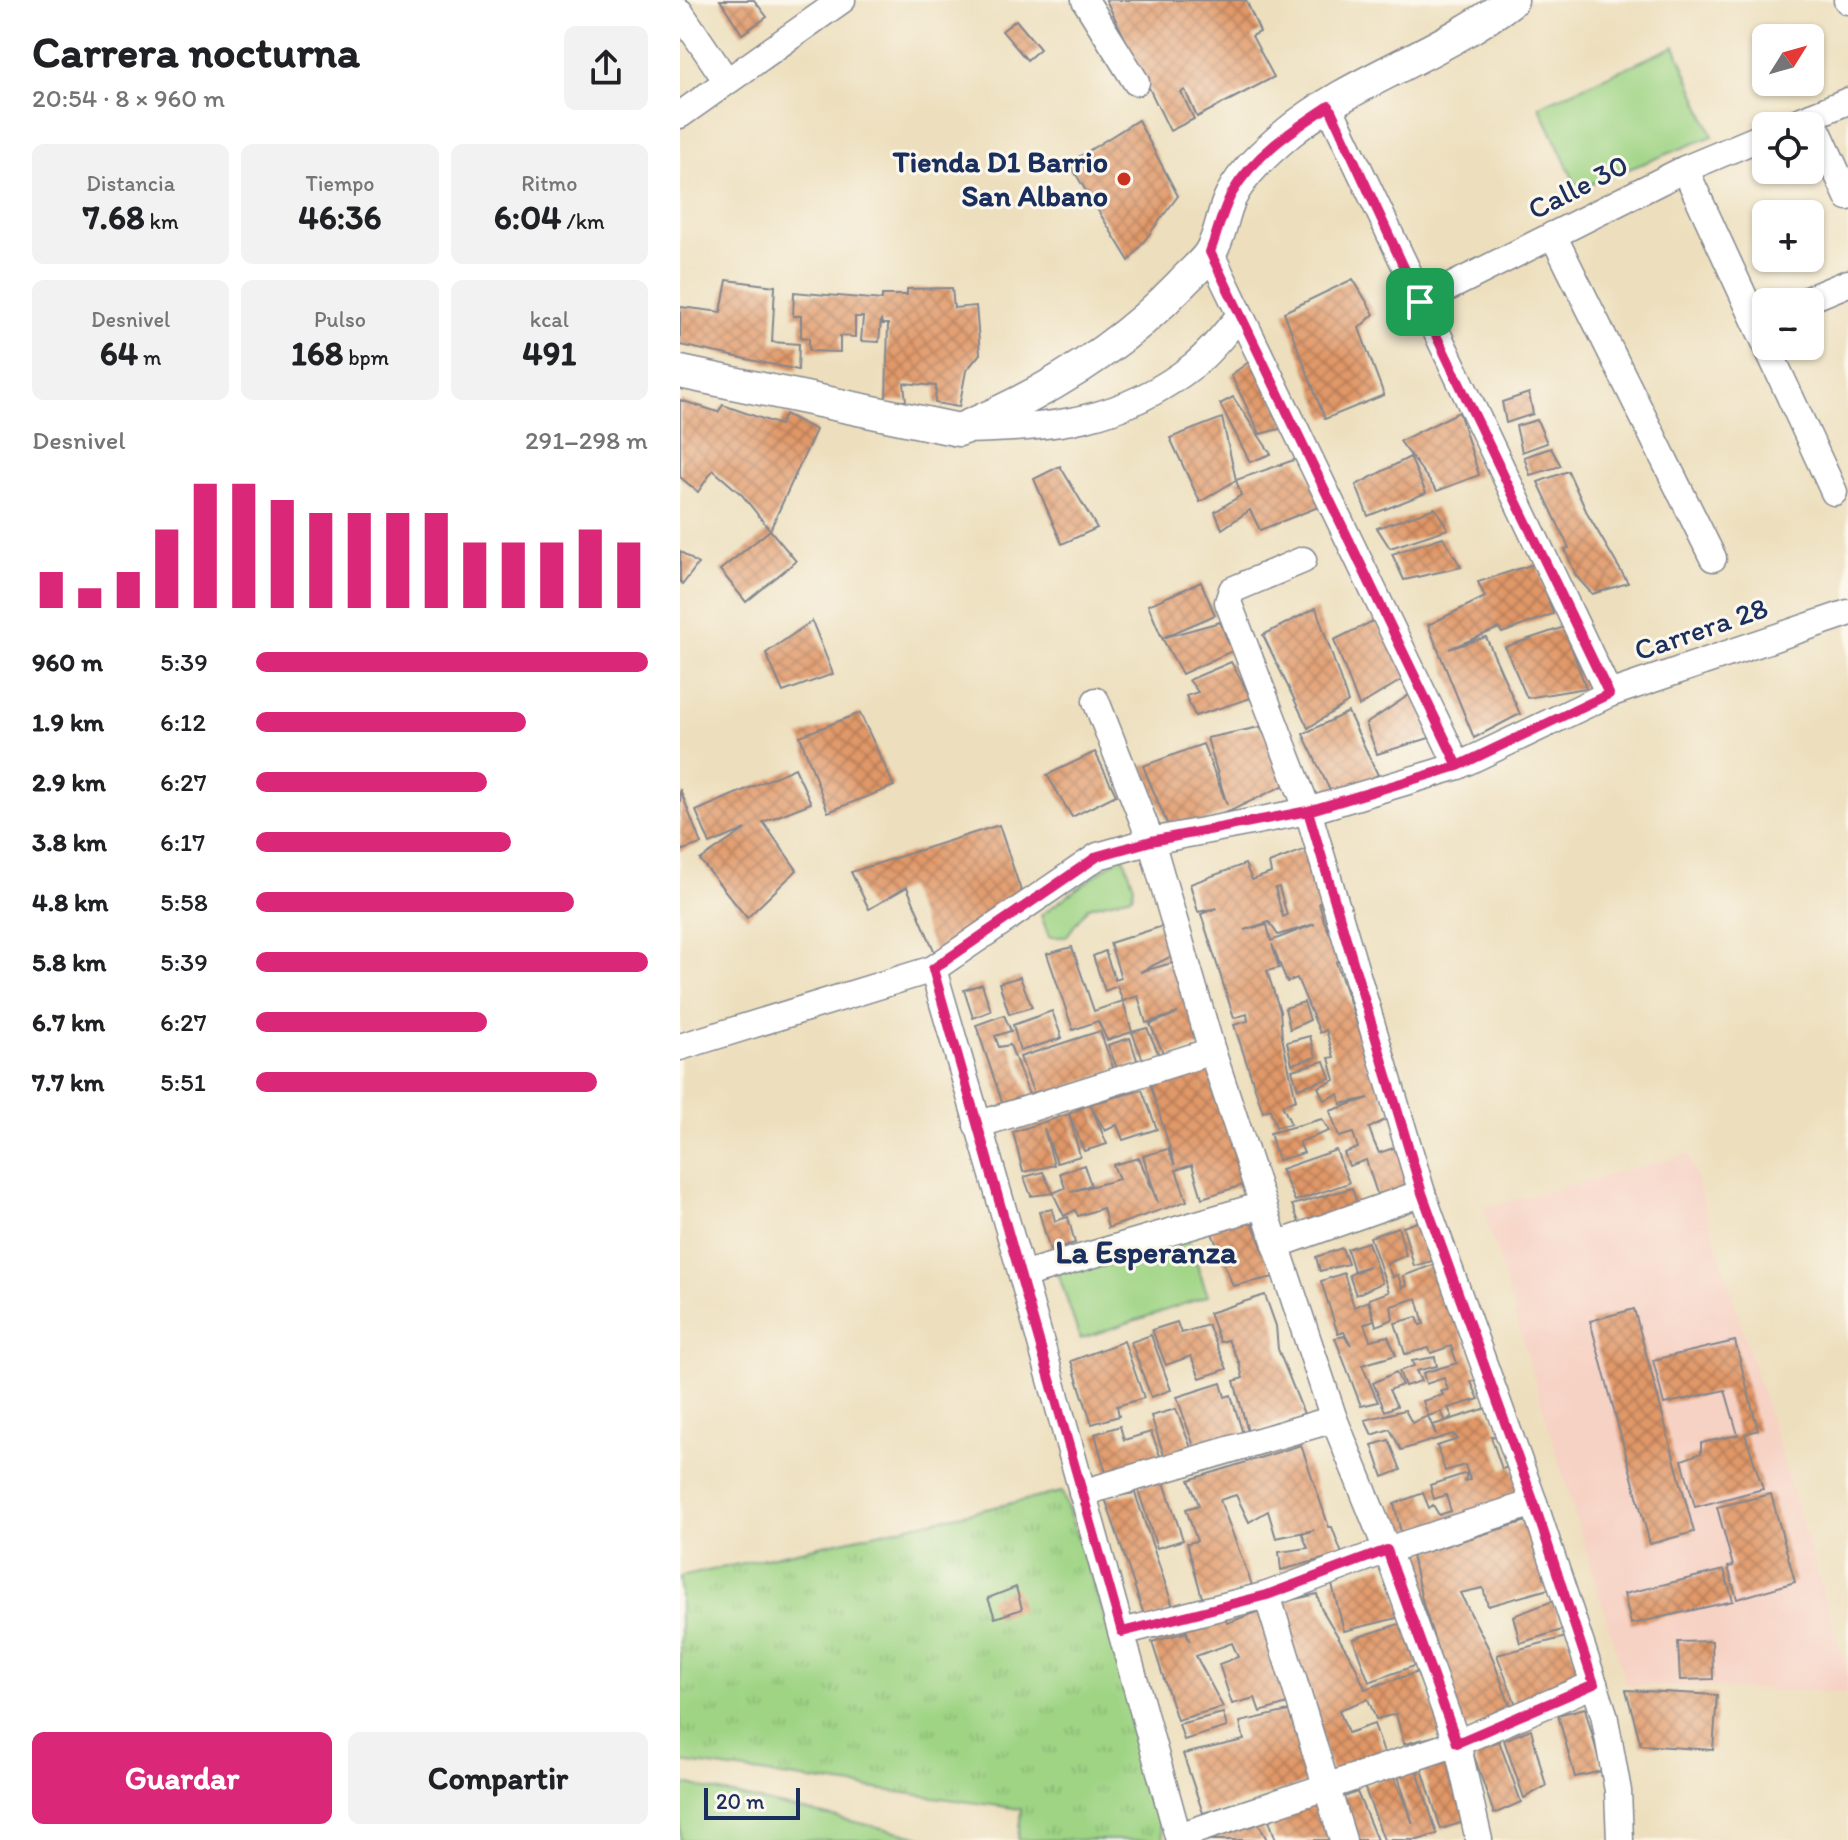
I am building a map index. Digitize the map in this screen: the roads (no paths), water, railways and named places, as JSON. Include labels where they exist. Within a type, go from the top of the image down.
[{"type":"street","points":[[680,115],[842,0]]},
{"type":"street","points":[[1085,0],[1136,82]]},
{"type":"street","points":[[959,430],[1049,388],[1122,337],[1164,301],[1210,252],[1232,194],[1257,161],[1290,131],[1329,106],[1479,26],[1512,0]]},
{"type":"street","points":[[680,12],[726,80]]},
{"type":"street","points":[[1821,112],[1848,101]]},
{"type":"street","points":[[1329,106],[1609,694]]},
{"type":"street","name":"Calle 30","points":[[1420,302],[1685,169],[1752,141]]},
{"type":"street","points":[[1824,160],[1848,197]]},
{"type":"street","points":[[1685,169],[1752,303]]},
{"type":"street","points":[[1553,235],[1713,558]]},
{"type":"street","points":[[1210,252],[1458,766]]},
{"type":"street","points":[[1824,293],[1848,283]]},
{"type":"street","points":[[680,372],[959,430],[1082,422],[1143,400],[1196,364],[1240,316]]},
{"type":"street","points":[[1778,360],[1834,492]]},
{"type":"street","points":[[1303,560],[1232,590],[1228,602],[1308,811],[1422,1193],[1534,1503],[1604,1714],[1618,1791],[1620,1840]]},
{"type":"street","name":"Carrera 28","points":[[680,1047],[933,969],[1098,856],[1151,841],[1308,811],[1458,766],[1609,694],[1848,613]]},
{"type":"street","points":[[1096,701],[1151,841],[1212,1051],[1334,1419],[1387,1550],[1457,1743],[1479,1840]]},
{"type":"street","points":[[933,969],[1179,1838],[1457,1743],[1594,1684]]},
{"type":"street","points":[[977,1125],[1212,1051]]},
{"type":"street","points":[[1276,1245],[1422,1193]]},
{"type":"street","points":[[1022,1275],[1263,1205]]},
{"type":"street","points":[[1082,1493],[1334,1419]]},
{"type":"street","points":[[1122,1632],[1267,1595],[1387,1550],[1534,1503]]},
{"type":"street","points":[[1267,1595],[1324,1787],[1343,1840]]},
{"type":"place","name":"Tienda D1 Barrio San Albano","points":[[1124,179]]},
{"type":"district","name":"La Esperanza","points":[[1146,1252]]}]
